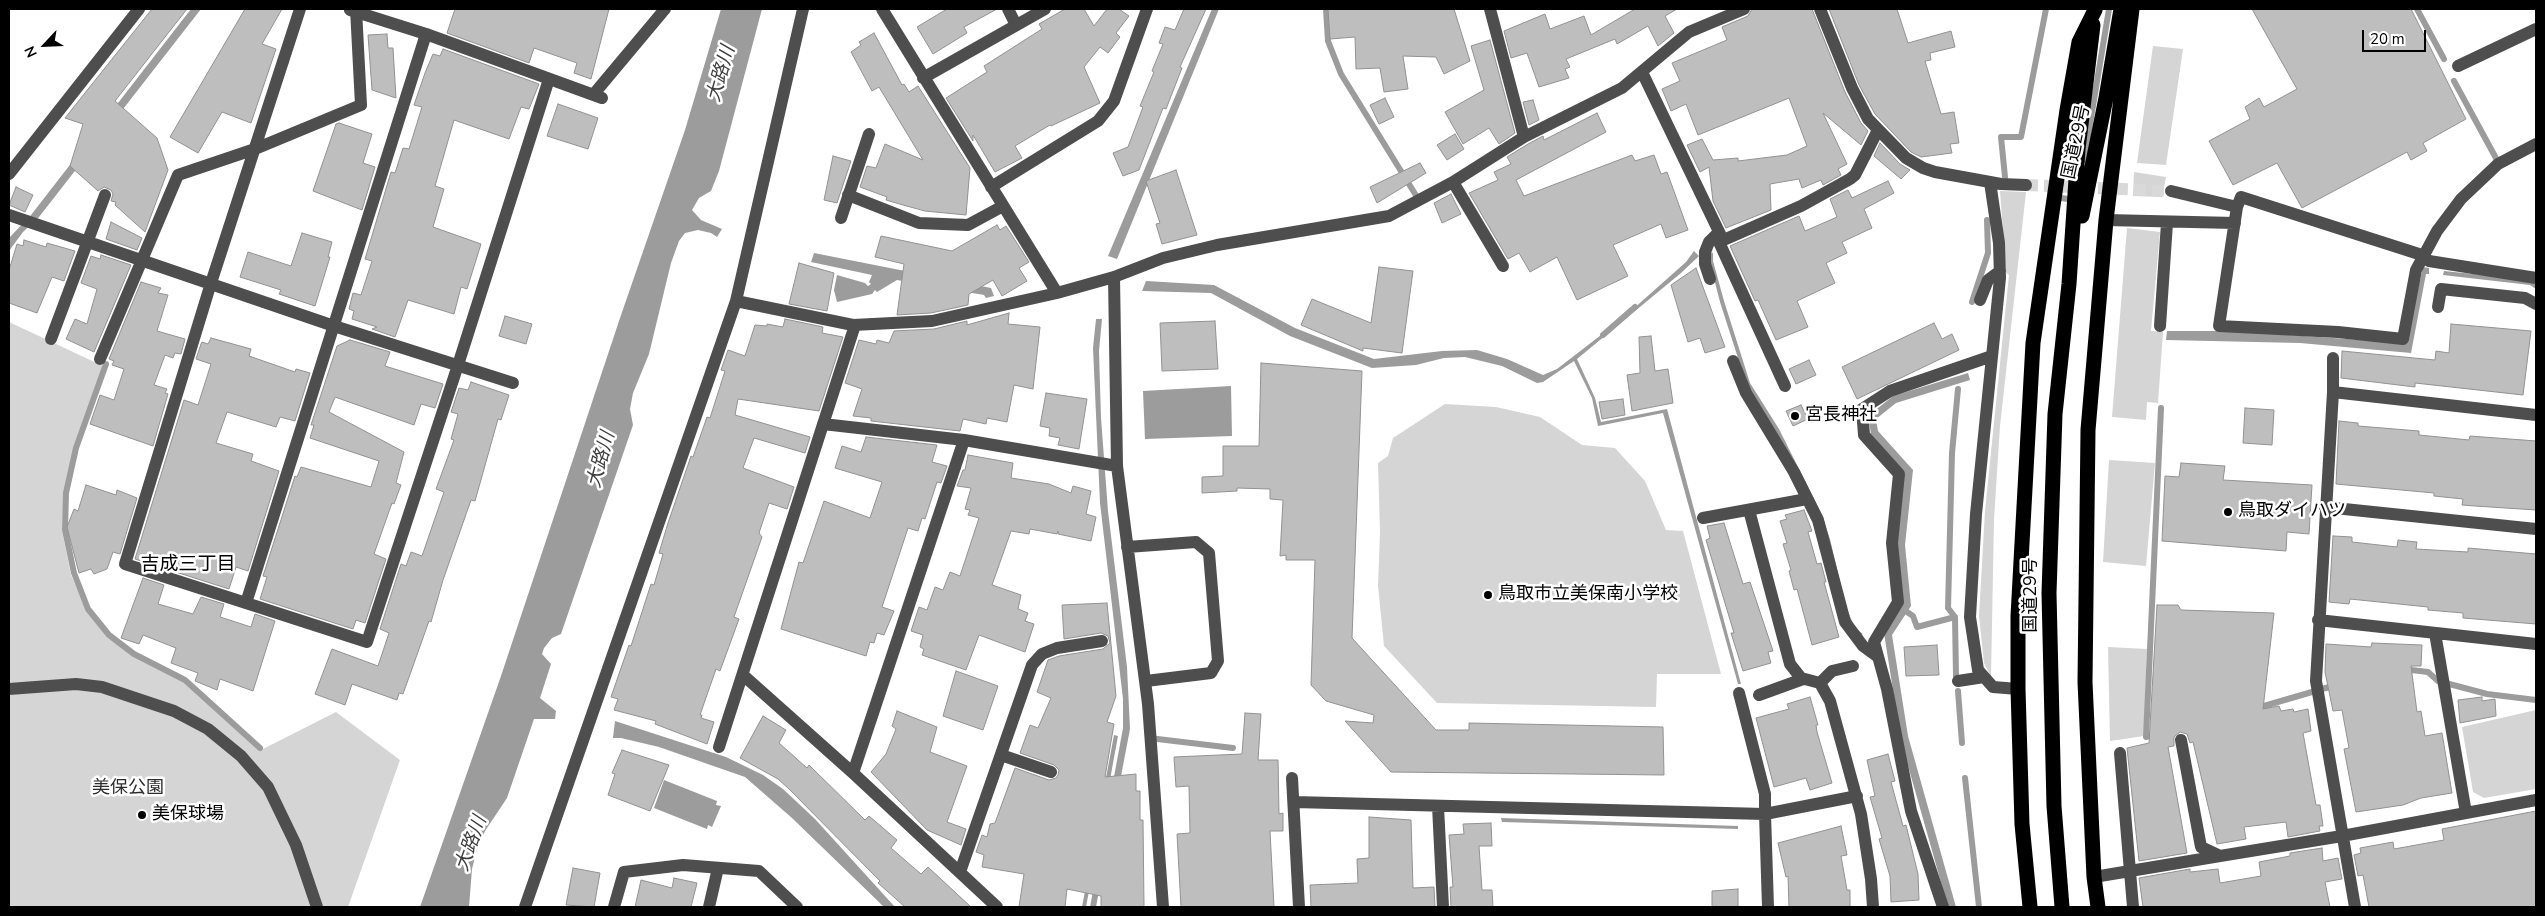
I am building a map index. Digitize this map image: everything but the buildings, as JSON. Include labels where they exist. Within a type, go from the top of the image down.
[{"type":"highway","name":"国道29号","points":[[2062,907],[2054,806],[2049,593],[2055,414],[2069,284],[2078,149],[2095,9]]},
{"type":"highway","points":[[2030,907],[2022,824],[2018,616],[2033,343],[2068,101],[2079,42],[2095,9]]},
{"type":"highway","name":"国道29号","points":[[2069,284],[2092,158],[2106,98],[2120,9]]},
{"type":"highway","points":[[2098,907],[2094,877],[2085,682],[2088,430],[2106,220],[2132,9]]},
{"type":"street","points":[[9,174],[139,9]]},
{"type":"street","points":[[300,9],[211,284],[125,564],[366,642],[458,365],[549,78]]},
{"type":"street","points":[[100,359],[178,175],[255,148],[361,105],[353,10],[426,34],[598,96],[665,9]]},
{"type":"street","points":[[525,907],[736,301],[803,9]]},
{"type":"street","points":[[882,9],[1002,206],[1057,292]]},
{"type":"street","points":[[1008,9],[1016,25]]},
{"type":"street","points":[[923,78],[1045,9]]},
{"type":"street","points":[[991,187],[1098,121],[1114,101],[1147,9]]},
{"type":"street","points":[[1490,9],[1524,137]]},
{"type":"street","points":[[736,301],[855,325],[932,321],[1114,277],[1163,258],[1217,245],[1375,220],[1402,210],[1453,182],[1524,137],[1622,88],[1689,32],[1744,9]]},
{"type":"street","points":[[1820,9],[1852,88],[1868,119],[1906,158],[1923,168],[1990,182],[2026,185]]},
{"type":"street","points":[[2458,66],[2536,29]]},
{"type":"street","points":[[246,603],[426,34]]},
{"type":"street","points":[[1642,72],[1721,236]]},
{"type":"street","points":[[1710,279],[1705,264],[1705,252],[1709,242],[1801,206],[1850,179],[1855,174],[1878,130]]},
{"type":"street","points":[[841,218],[869,134]]},
{"type":"street","points":[[2536,144],[2498,164],[2471,188],[2437,231],[2422,255],[2416,270],[2403,339],[2328,331],[2219,326],[2237,207],[2241,197],[2422,255],[2429,261],[2536,278]]},
{"type":"street","points":[[1453,182],[1503,266]]},
{"type":"street","points":[[1990,182],[1999,243],[2000,271],[1976,514],[1970,617],[1978,670],[1993,687],[2018,689]]},
{"type":"street","points":[[2171,191],[2237,207]]},
{"type":"street","points":[[50,339],[105,195]]},
{"type":"street","points":[[848,196],[919,223],[968,225],[1002,206]]},
{"type":"street","points":[[9,215],[334,326],[512,383]]},
{"type":"street","points":[[2106,220],[2168,223],[2235,223]]},
{"type":"street","points":[[2160,326],[2168,223]]},
{"type":"street","points":[[1721,236],[1718,242],[1785,386]]},
{"type":"street","points":[[1980,300],[1988,280],[2000,271]]},
{"type":"street","points":[[1114,277],[1116,466],[1146,681],[1163,907]]},
{"type":"street","points":[[2438,307],[2441,289],[2525,298],[2536,304]]},
{"type":"street","points":[[719,747],[855,325]]},
{"type":"street","points":[[1942,907],[1911,811],[1874,642],[1898,602],[1892,543],[1899,474],[1864,435],[1862,410],[1890,391],[1992,356]]},
{"type":"street","points":[[2333,358],[2333,392],[2318,620],[2316,681],[2355,907]]},
{"type":"street","points":[[1733,361],[1746,393],[1794,472],[1823,536],[1837,597],[1845,622],[1863,646],[1878,657]]},
{"type":"street","points":[[2333,392],[2536,415]]},
{"type":"street","points":[[823,424],[964,440],[1116,466]]},
{"type":"street","points":[[854,773],[964,440]]},
{"type":"street","points":[[1703,518],[1807,499]]},
{"type":"street","points":[[2325,507],[2536,529]]},
{"type":"street","points":[[1750,510],[1790,664],[1803,679]]},
{"type":"street","points":[[1127,547],[1196,542],[1209,553],[1218,661],[1211,673],[1146,681]]},
{"type":"street","points":[[2318,620],[2536,644]]},
{"type":"street","points":[[2435,633],[2466,813]]},
{"type":"street","points":[[960,872],[1032,665],[1042,654],[1057,648],[1102,641]]},
{"type":"street","points":[[1820,683],[1832,671],[1853,666]]},
{"type":"street","points":[[743,675],[854,773],[997,907]]},
{"type":"street","points":[[1958,682],[1984,677]]},
{"type":"street","points":[[1759,695],[1803,679],[1820,683],[1830,701],[1857,796],[1871,879],[1872,907]]},
{"type":"street","points":[[9,689],[76,684],[102,688],[174,711],[208,729],[241,756],[268,787],[299,853],[317,907]]},
{"type":"street","points":[[1739,693],[1765,794],[1768,907]]},
{"type":"street","points":[[2181,740],[2202,847],[2220,856]]},
{"type":"street","points":[[2120,753],[2133,907]]},
{"type":"street","points":[[1001,755],[1051,772]]},
{"type":"street","points":[[1292,778],[1299,907]]},
{"type":"street","points":[[1294,802],[1765,814],[1857,796]]},
{"type":"street","points":[[2094,877],[2342,836],[2536,800]]},
{"type":"street","points":[[1438,806],[1442,907]]},
{"type":"street","points":[[614,907],[624,872],[683,865],[759,871],[797,907]]},
{"type":"street","points":[[709,907],[718,868]]},
{"type":"green space","points":[[2153,46],[2183,49],[2166,165],[2137,163]]},
{"type":"green space","points":[[2134,172],[2166,177],[2162,197],[2133,196]]},
{"type":"green space","points":[[2000,191],[2026,192],[2000,426],[1994,519],[1991,677],[1984,663],[1979,616],[1985,511],[2009,275],[2006,273]]},
{"type":"green space","points":[[2127,228],[2160,232],[2151,331],[2163,332],[2158,403],[2147,402],[2146,420],[2112,417]]},
{"type":"green space","name":"美保公園","points":[[9,322],[103,366],[74,449],[64,493],[62,530],[71,575],[86,609],[108,638],[134,656],[183,681],[259,751],[336,712],[400,760],[348,907],[9,907]]},
{"type":"green space","points":[[1445,404],[1496,407],[1540,417],[1582,445],[1615,448],[1645,481],[1666,530],[1683,531],[1721,674],[1657,674],[1656,707],[1437,703],[1384,646],[1378,586],[1380,532],[1378,463],[1388,456],[1393,438]]},
{"type":"green space","points":[[2109,460],[2155,463],[2146,566],[2103,562]]},
{"type":"green space","points":[[2108,647],[2147,649],[2144,736],[2110,741]]},
{"type":"green space","points":[[2536,710],[2536,789],[2484,798],[2473,792],[2462,727]]},
{"type":"water","points":[[191,9],[201,9],[39,217],[23,232],[9,251],[9,238],[31,215]]},
{"type":"water","name":"大路川","points":[[721,9],[762,9],[719,171],[711,191],[699,198],[692,210],[701,220],[722,229],[717,237],[711,233],[698,230],[685,233],[679,241],[671,263],[649,354],[633,393],[630,409],[633,425],[561,634],[552,638],[542,654],[551,664],[540,698],[556,711],[555,719],[534,719],[507,798],[485,831],[477,849],[472,869],[469,907],[420,907],[501,676],[620,318],[685,130]]},
{"type":"water","points":[[1212,9],[1219,9],[1117,259],[1108,256]]},
{"type":"water","points":[[1694,251],[1699,256],[1681,273],[1577,359],[1595,398],[1601,422],[1667,409],[1741,684],[1738,684],[1663,413],[1598,426],[1592,398],[1574,361],[1543,382],[1537,383],[1502,366],[1465,357],[1444,358],[1416,365],[1372,368],[1290,336],[1211,293],[1142,291],[1146,281],[1214,285],[1295,328],[1374,359],[1442,351],[1477,350],[1507,359],[1543,375],[1557,369],[1623,318],[1686,262]]},
{"type":"water","points":[[1710,252],[1713,253],[1713,261],[1724,301],[1750,383],[1779,429],[1822,515],[1830,539],[1846,607],[1855,628],[1863,634],[1859,636],[1852,628],[1842,607],[1825,530],[1819,515],[1776,432],[1747,386],[1720,302],[1710,263]]},
{"type":"water","points":[[814,253],[991,288],[994,296],[986,298],[984,295],[897,280],[877,292],[875,290],[872,294],[837,302],[834,290],[837,275],[865,283],[868,286],[871,284],[869,282],[872,275],[811,262]]},
{"type":"water","points":[[2423,267],[2429,268],[2429,274],[2426,274],[2411,353],[2300,343],[2166,340],[2167,331],[2230,331],[2406,343]]},
{"type":"water","points":[[2444,271],[2533,280],[2536,282],[2536,289],[2530,285],[2443,275]]},
{"type":"water","points":[[1096,319],[1102,319],[1099,351],[1101,418],[1108,511],[1127,667],[1130,729],[1096,907],[1090,907],[1123,728],[1123,699],[1100,503],[1093,348]]},
{"type":"water","points":[[1968,373],[1970,380],[1896,403],[1876,419],[1878,431],[1913,470],[1905,545],[1911,606],[1892,635],[1908,736],[1956,907],[1948,907],[1901,741],[1884,633],[1903,604],[1897,544],[1904,473],[1871,434],[1868,416],[1893,396]]},
{"type":"water","points":[[1231,386],[1232,436],[1145,439],[1143,391]]},
{"type":"water","points":[[615,721],[726,757],[763,775],[783,789],[815,819],[895,907],[884,907],[792,818],[745,777],[659,747],[621,738],[613,738]]},
{"type":"water","points":[[1114,735],[1118,736],[1105,807],[1086,907],[1082,907]]},
{"type":"water","points":[[664,780],[717,801],[716,805],[721,806],[712,827],[708,825],[707,829],[654,808]]},
{"type":"water","points":[[1501,818],[1738,826],[1738,829],[1502,822]]},
{"type":"waterway","points":[[1326,9],[1328,41],[1341,74],[1417,197]]},
{"type":"waterway","points":[[2005,177],[2001,137],[2021,137],[2046,9]]},
{"type":"waterway","points":[[2084,160],[2109,9]]},
{"type":"waterway","points":[[2417,9],[2444,59]]},
{"type":"waterway","points":[[2454,81],[2497,160]]},
{"type":"waterway","points":[[2061,198],[2075,200]]},
{"type":"waterway","points":[[1972,302],[1988,253],[1987,220]]},
{"type":"waterway","points":[[1603,335],[1635,307]]},
{"type":"waterway","points":[[106,364],[76,448],[66,493],[65,530],[74,573],[88,609],[109,635],[134,654],[185,680],[260,748]]},
{"type":"waterway","points":[[1956,676],[1955,617],[1948,608],[1952,453],[1958,389]]},
{"type":"waterway","points":[[2158,734],[2146,737],[2161,408]]},
{"type":"waterway","points":[[1904,610],[1913,616],[1917,627],[1955,617]]},
{"type":"waterway","points":[[2403,669],[2428,672],[2438,681],[2487,694],[2536,700]]},
{"type":"waterway","points":[[2257,708],[2336,685]]},
{"type":"waterway","points":[[1958,691],[1962,743]]},
{"type":"waterway","points":[[1149,738],[1233,748]]},
{"type":"waterway","points":[[1965,778],[1979,907]]},
{"type":"tunnel","points":[[2026,185],[2171,191]]},
{"type":"place","name":"宮長神社","points":[[1795,416]]},
{"type":"place","name":"鳥取ダイハツ","points":[[2228,512]]},
{"type":"place","name":"鳥取市立美保南小学校","points":[[1488,595]]},
{"type":"place","name":"美保球場","points":[[142,815]]},
{"type":"district","name":"吉成三丁目","points":[[188,565]]}]
